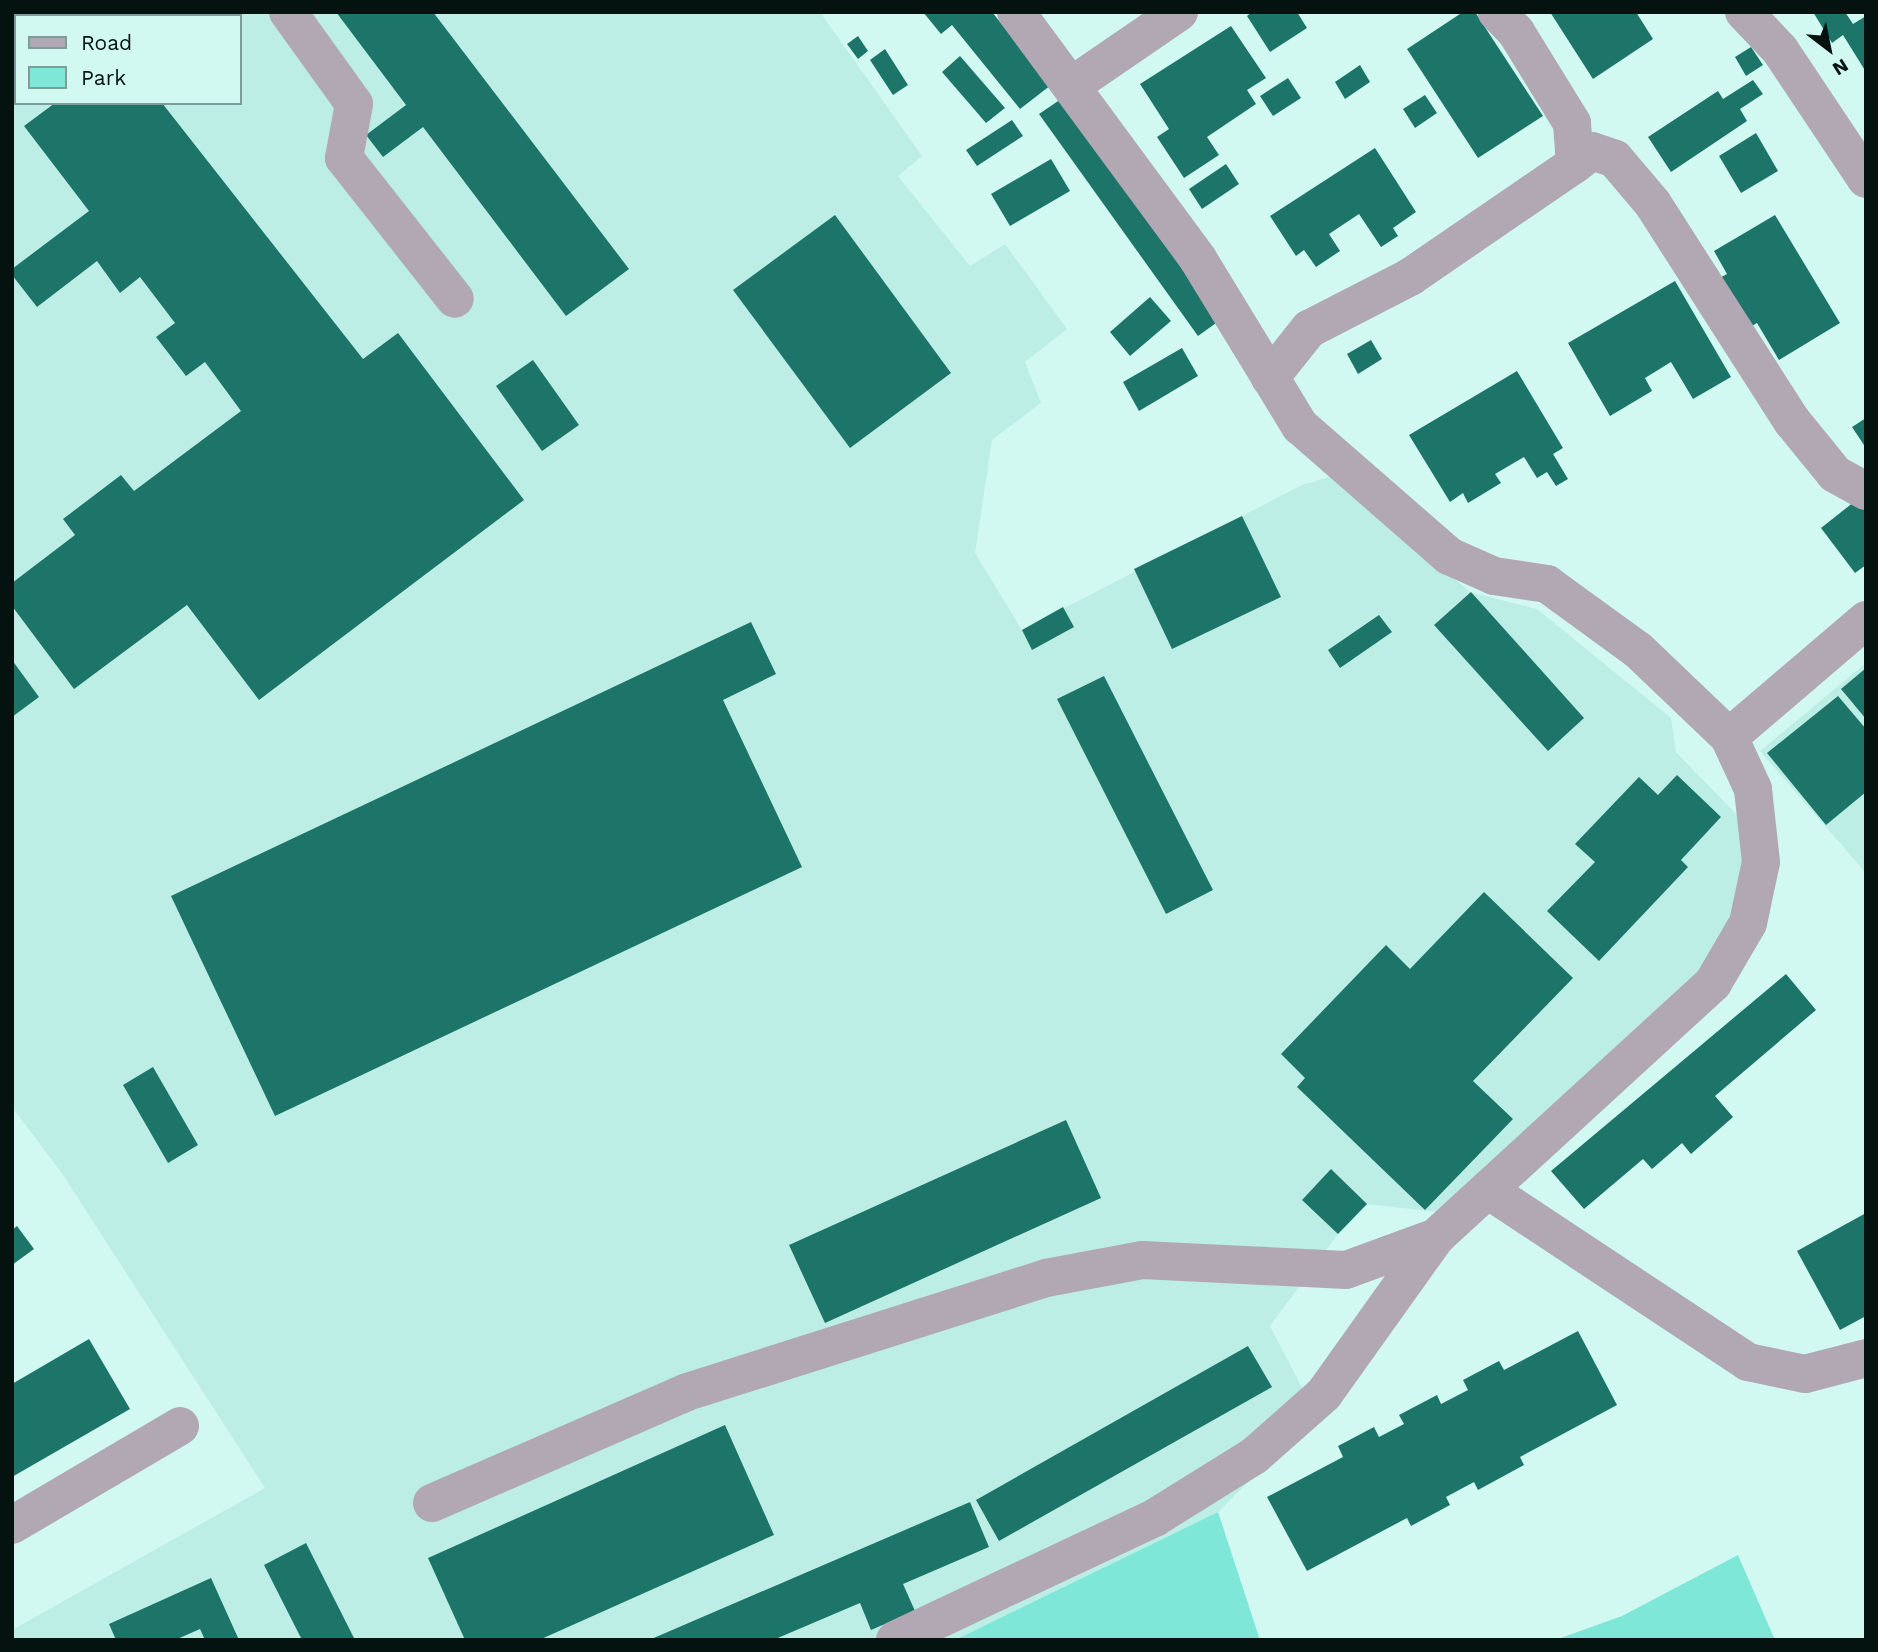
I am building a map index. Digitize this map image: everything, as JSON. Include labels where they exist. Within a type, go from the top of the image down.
[{"type":"street","points":[[288,12],[354,104],[344,158],[455,299]]},
{"type":"street","points":[[895,1640],[1156,1517],[1254,1456],[1324,1394],[1436,1237],[1713,983],[1748,923],[1760,850],[1753,789],[1729,737],[1638,650],[1547,584],[1494,576],[1449,556],[1300,426],[1198,259],[1016,12]]},
{"type":"street","points":[[1071,86],[1179,12]]},
{"type":"street","points":[[1497,12],[1516,32],[1572,123],[1574,164]]},
{"type":"street","points":[[1744,12],[1780,50],[1866,178]]},
{"type":"street","points":[[1270,377],[1309,330],[1410,277],[1592,151],[1615,159],[1653,204],[1792,421],[1835,474],[1866,491]]},
{"type":"street","points":[[1729,737],[1866,620]]},
{"type":"street","points":[[1488,1190],[1748,1362],[1805,1374],[1866,1358]]},
{"type":"street","points":[[432,1503],[687,1392],[1046,1278],[1142,1260],[1346,1270],[1436,1237]]},
{"type":"street","points":[[12,1525],[180,1426]]},
{"type":"shaded area","points":[[12,12],[820,12],[922,156],[898,176],[970,266],[1005,244],[1067,329],[1025,362],[1041,403],[992,440],[975,553],[1022,630],[1302,485],[1333,476],[1470,592],[1537,609],[1671,718],[1676,752],[1745,823],[1748,852],[1732,919],[1702,970],[1447,1213],[1367,1204],[1338,1234],[1270,1326],[1316,1415],[1218,1512],[955,1640],[12,1640],[12,1630],[265,1488],[61,1172],[12,1107]]},
{"type":"shaded area","points":[[1866,663],[1866,873],[1760,751]]},
{"type":"green space","points":[[1218,1512],[1260,1640],[955,1640]]},
{"type":"green space","points":[[1738,1555],[1775,1640],[1555,1640],[1622,1616]]},
{"type":"building","points":[[336,12],[433,12],[629,269],[566,316],[423,127],[383,157],[366,135],[406,105]]},
{"type":"building","points":[[923,12],[992,12],[1051,85],[1020,109],[952,25],[941,34]]},
{"type":"building","points":[[1252,12],[1297,12],[1307,28],[1270,52],[1247,16]]},
{"type":"building","points":[[1463,12],[1475,12],[1543,116],[1478,158],[1407,49]]},
{"type":"building","points":[[1550,12],[1636,12],[1653,39],[1593,79]]},
{"type":"building","points":[[1813,12],[1845,12],[1853,24],[1866,16],[1866,72],[1843,35],[1832,43]]},
{"type":"building","points":[[1231,26],[1266,78],[1247,90],[1256,104],[1207,137],[1219,155],[1184,178],[1157,137],[1169,129],[1140,84]]},
{"type":"building","points":[[858,36],[868,51],[858,59],[847,44]]},
{"type":"building","points":[[1751,47],[1763,65],[1746,76],[1735,57]]},
{"type":"building","points":[[885,49],[908,85],[893,95],[870,60]]},
{"type":"building","points":[[960,56],[1005,108],[986,123],[942,72]]},
{"type":"building","points":[[1360,65],[1370,82],[1345,99],[1335,82]]},
{"type":"building","points":[[1288,78],[1301,98],[1273,116],[1260,96]]},
{"type":"building","points":[[1753,80],[1763,94],[1740,109],[1747,121],[1671,172],[1648,137],[1718,91],[1723,99]]},
{"type":"building","points":[[1425,95],[1437,113],[1415,128],[1403,109]]},
{"type":"building","points":[[1064,97],[1223,318],[1198,336],[1039,114]]},
{"type":"building","points":[[52,105],[164,105],[363,359],[398,333],[524,500],[259,700],[187,605],[74,689],[12,606],[12,583],[75,535],[63,519],[121,475],[134,491],[241,411],[205,362],[186,376],[156,337],[175,323],[140,277],[120,293],[97,261],[37,307],[12,275],[12,269],[89,211],[24,126]]},
{"type":"building","points":[[1012,120],[1023,136],[977,166],[966,150]]},
{"type":"building","points":[[1756,133],[1778,171],[1741,193],[1719,156]]},
{"type":"building","points":[[1375,148],[1416,212],[1393,228],[1398,236],[1381,247],[1359,214],[1329,234],[1340,251],[1316,267],[1304,250],[1296,256],[1270,216]]},
{"type":"building","points":[[1051,159],[1070,191],[1010,226],[991,194]]},
{"type":"building","points":[[1226,164],[1239,184],[1202,209],[1189,189]]},
{"type":"building","points":[[835,215],[951,373],[850,448],[733,290]]},
{"type":"building","points":[[1775,215],[1840,323],[1779,360],[1757,323],[1745,330],[1716,280],[1727,274],[1714,251]]},
{"type":"building","points":[[1675,281],[1731,377],[1693,399],[1671,362],[1645,378],[1652,391],[1610,416],[1568,343]]},
{"type":"building","points":[[1150,297],[1171,321],[1130,356],[1110,332]]},
{"type":"building","points":[[1371,340],[1382,359],[1358,374],[1347,354]]},
{"type":"building","points":[[1182,348],[1198,376],[1139,411],[1123,382]]},
{"type":"building","points":[[533,360],[579,425],[542,451],[496,386]]},
{"type":"building","points":[[1517,371],[1563,448],[1553,454],[1568,479],[1556,486],[1547,472],[1537,478],[1524,457],[1495,474],[1501,483],[1468,503],[1463,493],[1450,502],[1409,435]]},
{"type":"building","points":[[1866,418],[1866,448],[1852,427]]},
{"type":"building","points":[[1859,498],[1866,507],[1866,565],[1855,573],[1821,528]]},
{"type":"building","points":[[1242,516],[1281,597],[1172,649],[1134,569]]},
{"type":"building","points":[[1471,592],[1584,718],[1548,751],[1434,625]]},
{"type":"building","points":[[1063,607],[1074,627],[1032,650],[1022,630]]},
{"type":"building","points":[[1379,615],[1392,632],[1340,668],[1328,650]]},
{"type":"building","points":[[751,622],[776,674],[723,700],[802,867],[275,1116],[171,896]]},
{"type":"building","points":[[12,660],[39,697],[12,717]]},
{"type":"building","points":[[1866,668],[1866,719],[1841,689]]},
{"type":"building","points":[[1104,676],[1213,890],[1166,914],[1057,699]]},
{"type":"building","points":[[1838,696],[1866,729],[1866,792],[1826,825],[1767,753]]},
{"type":"building","points":[[1677,775],[1721,817],[1681,860],[1688,867],[1599,961],[1547,911],[1595,862],[1575,844],[1639,777],[1658,795]]},
{"type":"building","points":[[1484,892],[1573,978],[1473,1081],[1513,1119],[1425,1210],[1297,1087],[1305,1078],[1281,1054],[1386,945],[1410,969]]},
{"type":"building","points":[[1786,974],[1816,1010],[1715,1096],[1733,1117],[1691,1154],[1682,1143],[1652,1169],[1643,1159],[1584,1209],[1551,1171]]},
{"type":"building","points":[[153,1067],[198,1145],[168,1163],[123,1085]]},
{"type":"building","points":[[1066,1120],[1101,1198],[825,1323],[789,1245]]},
{"type":"building","points":[[1331,1169],[1367,1204],[1338,1234],[1302,1200]]},
{"type":"building","points":[[1866,1213],[1866,1316],[1840,1330],[1797,1251]]},
{"type":"building","points":[[17,1226],[34,1249],[12,1265],[12,1230]]},
{"type":"building","points":[[1578,1331],[1617,1405],[1520,1457],[1524,1465],[1478,1490],[1474,1482],[1446,1497],[1450,1505],[1411,1526],[1407,1518],[1307,1571],[1267,1497],[1343,1457],[1338,1446],[1374,1427],[1379,1437],[1404,1424],[1399,1415],[1437,1395],[1441,1404],[1468,1390],[1463,1380],[1499,1361],[1504,1370]]},
{"type":"building","points":[[89,1339],[130,1409],[12,1477],[12,1384]]},
{"type":"building","points":[[1248,1346],[1272,1387],[999,1541],[976,1500]]},
{"type":"building","points":[[725,1425],[774,1535],[539,1640],[465,1640],[428,1558]]},
{"type":"building","points":[[970,1502],[989,1547],[903,1584],[915,1611],[871,1630],[860,1603],[773,1640],[649,1640]]},
{"type":"building","points":[[306,1543],[355,1640],[302,1640],[264,1565]]},
{"type":"building","points":[[211,1578],[239,1640],[205,1640],[200,1629],[175,1640],[116,1640],[109,1624]]}]
